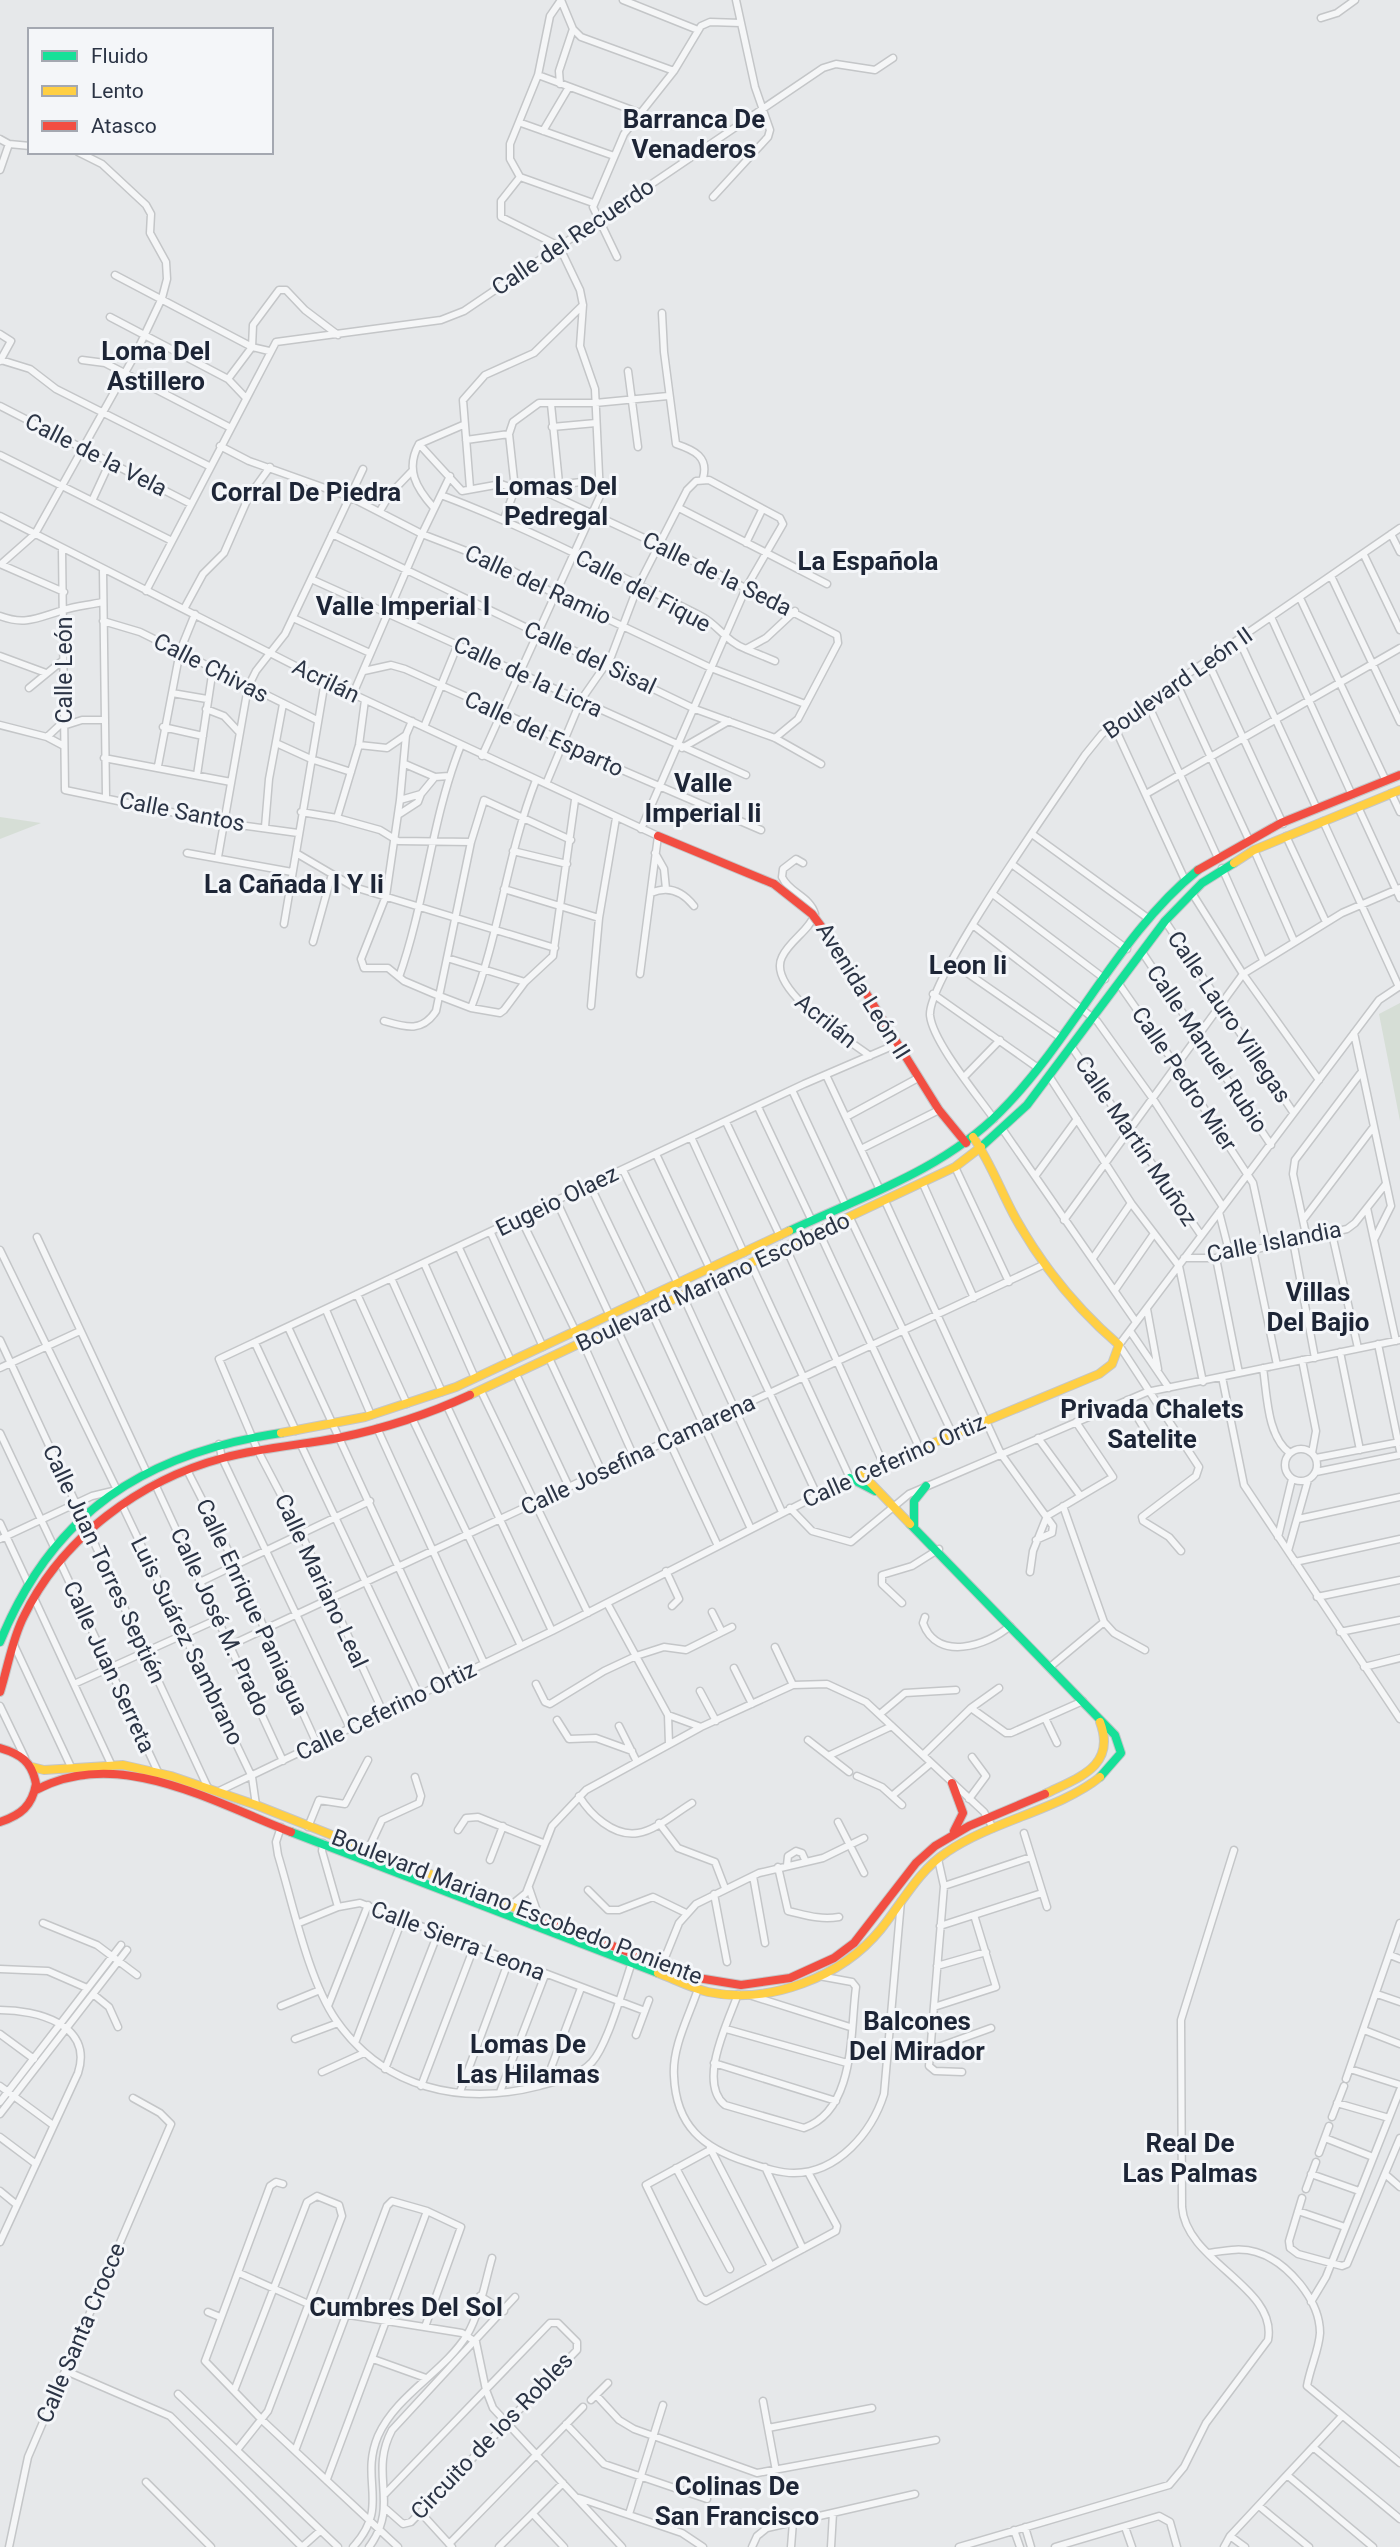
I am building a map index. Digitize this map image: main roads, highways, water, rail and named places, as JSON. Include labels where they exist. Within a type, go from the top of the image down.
[{"type":"district","name":"Barranca De Venaderos","points":[[694,134]]},
{"type":"district","name":"Loma Del Astillero","points":[[156,366]]},
{"type":"district","name":"Corral De Piedra","points":[[306,492]]},
{"type":"district","name":"Lomas Del Pedregal","points":[[556,501]]},
{"type":"district","name":"La Española","points":[[868,561]]},
{"type":"district","name":"Valle Imperial I","points":[[403,606]]},
{"type":"district","name":"Valle Imperial Ii","points":[[703,798]]},
{"type":"district","name":"La Cañada I Y Ii","points":[[294,884]]},
{"type":"district","name":"Leon Ii","points":[[968,965]]},
{"type":"district","name":"Villas Del Bajio","points":[[1318,1307]]},
{"type":"district","name":"Privada Chalets Satelite","points":[[1152,1424]]},
{"type":"district","name":"Balcones Del Mirador","points":[[917,2036]]},
{"type":"district","name":"Lomas De Las Hilamas","points":[[528,2059]]},
{"type":"district","name":"Real De Las Palmas","points":[[1190,2158]]},
{"type":"district","name":"Cumbres Del Sol","points":[[406,2307]]},
{"type":"district","name":"Colinas De San Francisco","points":[[737,2501]]}]
